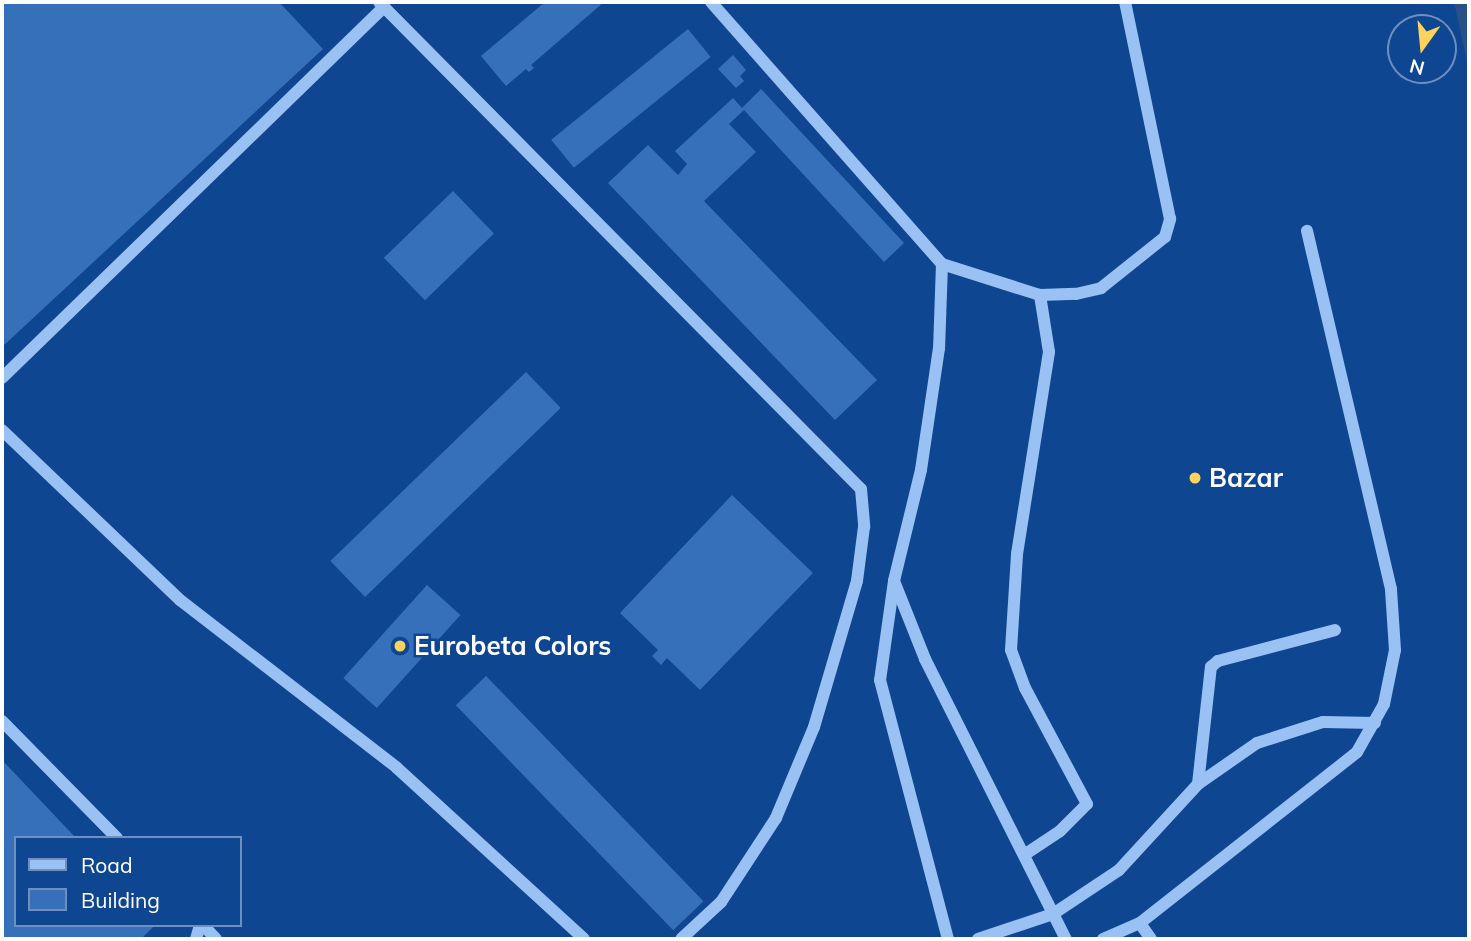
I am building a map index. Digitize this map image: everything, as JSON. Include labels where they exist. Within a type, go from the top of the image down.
[{"type":"lane","points":[[711,2],[943,264],[1040,295],[1101,288],[1165,237],[1170,219],[1125,2]]},
{"type":"lane","points":[[2,378],[382,4],[862,489],[864,527],[857,581],[814,726],[776,818],[721,902],[681,939]]},
{"type":"lane","points":[[1103,939],[1140,923],[1307,795],[1357,752],[1384,704],[1395,650],[1391,589],[1307,231]]},
{"type":"lane","points":[[943,264],[939,348],[921,470],[894,581],[880,680],[948,939]]},
{"type":"lane","points":[[1024,855],[1060,831],[1087,804],[1025,688],[1011,650],[1017,554],[1049,352],[1040,295]]},
{"type":"lane","points":[[2,430],[180,600],[397,768],[584,939]]},
{"type":"lane","points":[[894,581],[925,659],[1066,939]]},
{"type":"lane","points":[[1198,784],[1211,667],[1218,660],[1335,631]]},
{"type":"lane","points":[[2,721],[115,836]]},
{"type":"lane","points":[[978,939],[1054,914],[1119,870],[1198,784],[1257,743],[1323,722],[1375,723]]},
{"type":"lane","points":[[1140,923],[1152,939]]},
{"type":"lane","points":[[203,927],[216,939]]},
{"type":"water","points":[[1454,2],[1469,2],[1469,71],[1457,14]]},
{"type":"building","points":[[2,2],[279,2],[323,49],[2,347]]},
{"type":"building","points":[[545,2],[604,2],[531,65],[534,68],[529,72],[526,69],[506,86],[481,56]]},
{"type":"building","points":[[688,29],[711,57],[574,168],[551,140]]},
{"type":"building","points":[[733,55],[746,70],[740,76],[744,81],[736,88],[718,69]]},
{"type":"building","points":[[761,89],[904,243],[884,262],[744,110],[729,124],[756,152],[704,201],[877,380],[835,420],[608,183],[648,145],[678,175],[687,164],[675,151],[733,98],[742,108]]},
{"type":"building","points":[[453,191],[494,233],[425,300],[384,258]]},
{"type":"building","points":[[526,372],[561,408],[365,597],[330,561]]},
{"type":"building","points":[[732,495],[813,573],[700,690],[667,658],[661,665],[652,656],[658,650],[620,613]]},
{"type":"building","name":"Eurobeta Colors","points":[[427,585],[460,615],[377,708],[343,678]]},
{"type":"building","points":[[486,676],[703,901],[673,930],[456,705]]},
{"type":"building","points":[[2,760],[74,836],[14,836],[14,927],[153,927],[141,939],[2,939]]},
{"type":"place","name":"Bazar","points":[[1195,478]]},
{"type":"place","name":"Eurobeta Colors","points":[[400,646]]}]
